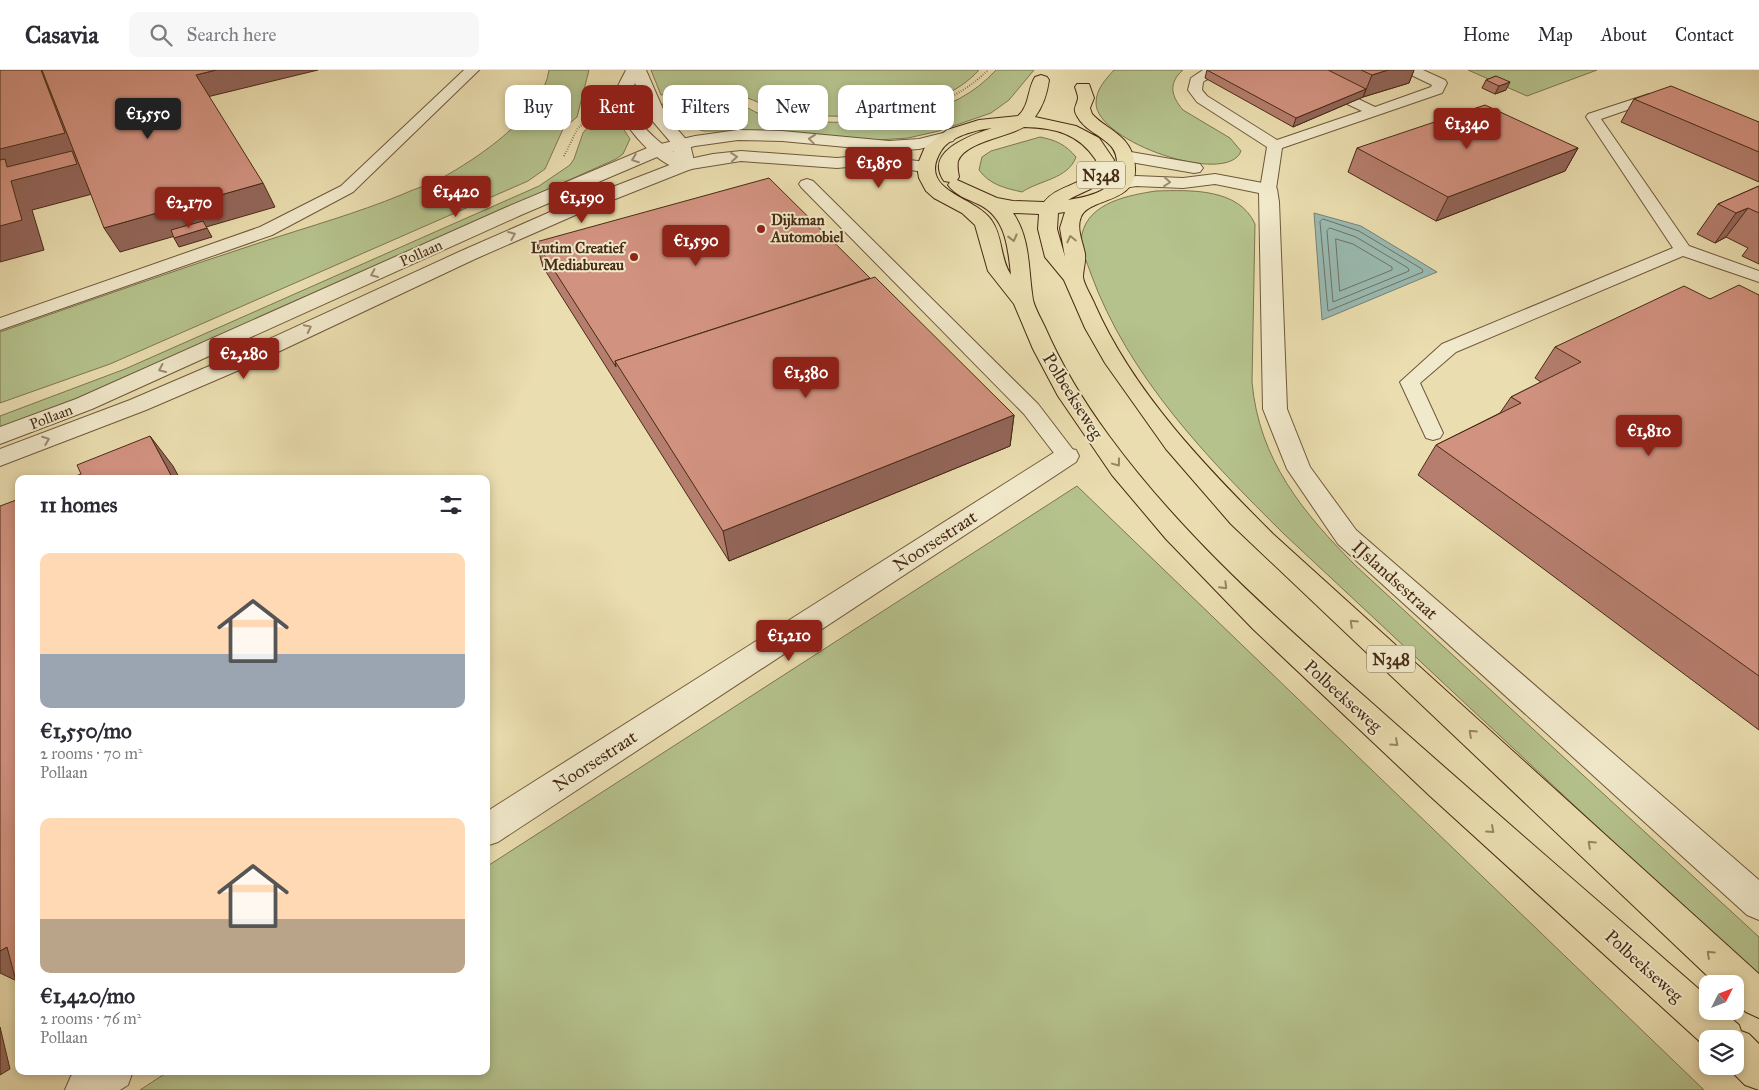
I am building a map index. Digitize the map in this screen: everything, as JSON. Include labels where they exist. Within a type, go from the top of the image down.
[{"type":"main road","name":"N348","points":[[989,123],[1008,113],[1018,99],[1046,75]]},
{"type":"main road","name":"N348","points":[[950,177],[948,168],[950,158],[962,146],[1008,129],[1022,121],[1039,98],[1046,75]]},
{"type":"main road","name":"N348","points":[[926,167],[950,177],[964,190],[986,200],[1020,208],[1048,209],[1082,204],[1105,196],[1120,184],[1128,170],[1125,156],[1115,140],[1086,119],[1082,112],[1086,98],[1082,85]]},
{"type":"main road","points":[[1062,111],[1062,118],[1070,129]]},
{"type":"main road","name":"N348","points":[[934,187],[928,177],[926,167],[933,149],[947,137],[966,129],[989,123],[1022,121],[1070,129],[1090,139],[1099,147],[1125,156]]},
{"type":"main road","name":"N348","points":[[1099,147],[1105,160],[1104,169],[1098,178],[1089,185],[1060,196],[1048,209],[1048,227],[1056,259],[1073,278],[1098,333],[1137,395],[1191,464],[1264,541],[1759,999]]},
{"type":"main road","name":"Polbeekseweg","points":[[934,187],[944,197],[982,220],[997,270],[1022,301],[1060,378],[1097,436],[1146,500],[1208,570],[1440,785],[1715,1030]]},
{"type":"main road","name":"Polbeekseweg","points":[[986,200],[1004,213],[1010,223],[1022,273],[1022,301]]},
{"type":"main road","name":"N348","points":[[1073,278],[1075,256],[1068,227],[1071,217],[1082,204]]},
{"type":"main road","points":[[1744,1057],[1759,1071]]},
{"type":"street","points":[[636,70],[658,118],[681,144],[686,166]]},
{"type":"street","points":[[636,70],[623,92],[622,107],[636,128],[658,150],[686,166]]},
{"type":"street","name":"Pollaan","points":[[0,436],[84,404],[514,211],[658,150],[724,136],[753,135],[899,146],[920,144],[947,137]]},
{"type":"street","name":"Pollaan","points":[[0,458],[138,405],[236,363],[468,254],[582,206],[686,166],[713,159],[741,156],[837,163],[868,160],[926,167]]},
{"type":"street","points":[[1125,156],[1197,168],[1215,179]]},
{"type":"street","name":"Pollaan","points":[[837,163],[864,171],[908,177],[934,187]]},
{"type":"street","points":[[1120,184],[1136,181],[1183,184],[1215,179],[1268,189]]},
{"type":"street","name":"IJslandsestraat","points":[[1268,189],[1270,202],[1275,409],[1298,469],[1347,537],[1759,902]]},
{"type":"street","name":"Noorsestraat","points":[[490,828],[1067,456]]},
{"type":"street","points":[[85,1090],[108,1075]]},
{"type":"lane","points":[[0,324],[266,231],[347,189],[472,70]]},
{"type":"lane","points":[[1218,70],[1204,74],[1196,80],[1195,90],[1202,98],[1275,145]]},
{"type":"lane","points":[[1287,70],[1374,112]]},
{"type":"lane","points":[[1275,145],[1438,90],[1440,83],[1412,70]]},
{"type":"lane","points":[[1678,103],[1649,98],[1593,117],[1683,250],[1759,277]]},
{"type":"lane","points":[[1268,189],[1275,145]]},
{"type":"lane","name":"Noorsestraat","points":[[807,184],[1031,409],[1067,456]]},
{"type":"lane","points":[[1432,433],[1410,382],[1448,348],[1683,250]]},
{"type":"path","points":[[954,97],[979,80],[988,70]]},
{"type":"green space","points":[[549,70],[589,70],[585,85],[581,85],[581,101],[577,117],[571,122],[571,85],[545,85]]},
{"type":"green space","points":[[651,70],[979,70],[954,89],[954,85],[838,85],[838,116],[828,116],[828,85],[758,85],[758,103],[748,98],[748,85],[663,85],[663,95],[661,95]]},
{"type":"green space","points":[[996,70],[1034,70],[1009,100],[991,113],[954,126],[954,101],[979,86]]},
{"type":"green space","points":[[1114,70],[1183,70],[1173,85],[1174,95],[1179,105],[1183,110],[1230,138],[1241,151],[1231,161],[1213,164],[1189,162],[1138,145],[1117,132],[1102,118],[1096,103],[1100,89]]},
{"type":"green space","points":[[1468,70],[1597,70],[1527,96]]},
{"type":"green space","points":[[748,108],[758,114],[758,130],[828,130],[828,122],[838,122],[838,130],[942,130],[908,138],[877,140],[757,131],[700,130],[748,130]]},
{"type":"green space","points":[[510,130],[563,130],[545,169],[528,181],[110,364],[0,403],[0,332],[198,263],[368,208],[440,179],[490,147]]},
{"type":"green space","points":[[586,130],[624,130],[630,139],[623,154],[616,159],[108,387],[0,430],[0,416],[125,369],[539,186],[570,165]]},
{"type":"green space","points":[[1040,137],[1060,144],[1076,157],[1067,170],[1060,175],[1022,192],[993,182],[979,170],[982,157],[991,151]]},
{"type":"green space","points":[[1156,191],[1198,192],[1226,197],[1248,212],[1255,224],[1252,382],[1256,410],[1274,461],[1302,505],[1337,547],[1357,567],[1759,937],[1759,978],[1284,534],[1199,446],[1173,414],[1148,381],[1126,347],[1107,311],[1091,274],[1081,239],[1086,223],[1102,207],[1123,198]]},
{"type":"green space","points":[[1077,486],[1704,1090],[140,1090],[163,1075],[490,1075],[490,864]]},
{"type":"water","points":[[1314,213],[1361,226],[1437,272],[1322,320]]},
{"type":"building","points":[[0,70],[41,70],[65,133],[0,149]]},
{"type":"building","points":[[42,70],[216,70],[196,75],[263,183],[104,228]]},
{"type":"building","points":[[1207,70],[1328,70],[1366,89],[1296,118]]},
{"type":"building","points":[[1361,70],[1388,70],[1372,75]]},
{"type":"building","points":[[1496,76],[1510,82],[1499,86],[1486,80]]},
{"type":"building","points":[[1671,86],[1759,122],[1759,152],[1634,99]]},
{"type":"building","points":[[1485,105],[1578,148],[1448,197],[1357,148]]},
{"type":"building","points":[[72,151],[77,164],[11,181],[22,220],[0,226],[0,160],[5,159],[7,167]]},
{"type":"building","points":[[769,178],[870,278],[615,361],[616,367],[536,242]]},
{"type":"building","points":[[1759,186],[1759,213],[1748,208],[1736,213],[1718,204]]},
{"type":"building","points":[[203,221],[207,228],[174,238],[171,230]]},
{"type":"building","points":[[875,277],[1014,415],[723,531],[615,361]]},
{"type":"building","points":[[1739,285],[1759,295],[1759,676],[1436,445],[1521,403],[1511,397],[1581,362],[1555,347],[1684,286],[1710,299]]},
{"type":"building","points":[[150,436],[171,475],[78,475],[81,474],[77,465]]},
{"type":"building","points":[[15,500],[15,977],[7,947],[0,951],[0,506]]},
{"type":"place","name":"Dijkman Automobiel","points":[[761,229]]},
{"type":"place","name":"Lutim Creatief Mediabureau","points":[[634,257]]}]
